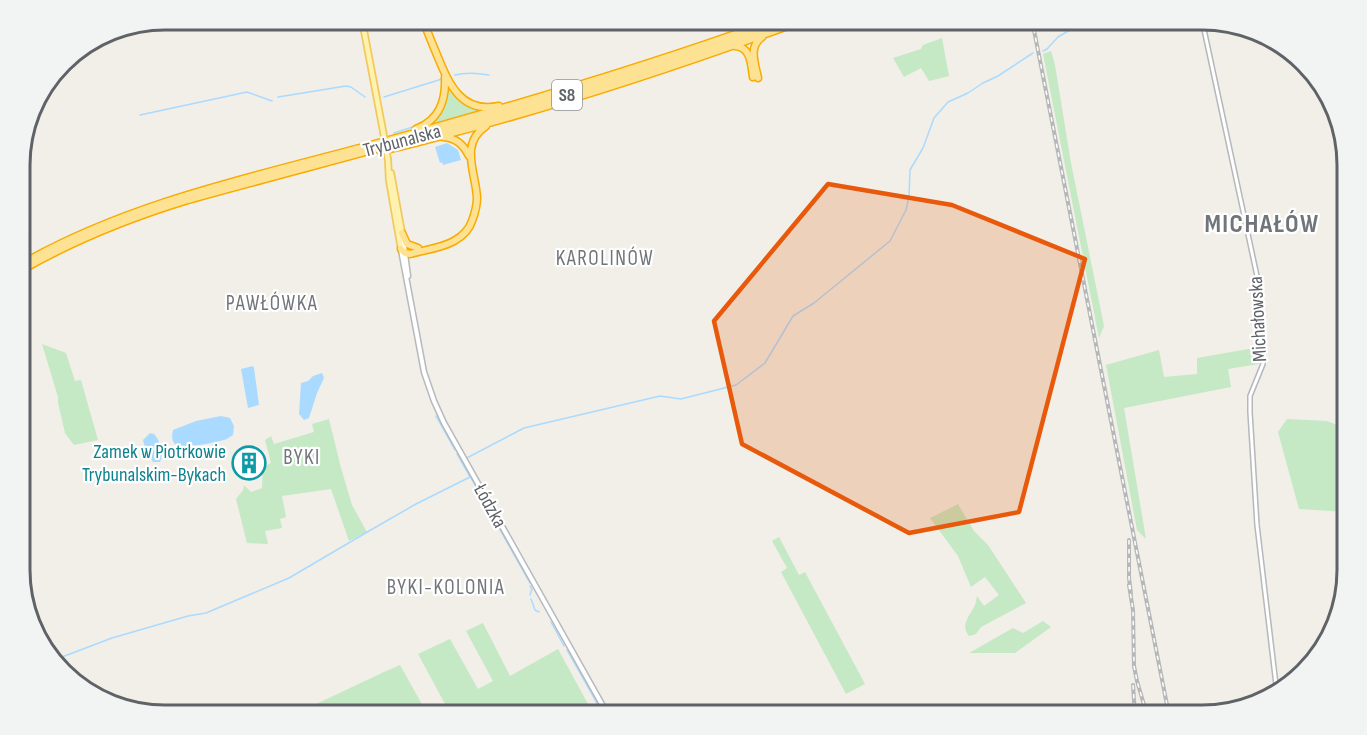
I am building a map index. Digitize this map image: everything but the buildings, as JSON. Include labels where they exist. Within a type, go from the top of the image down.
[{"type":"highway","points":[[427,30],[445,76],[457,93],[471,104],[487,108],[519,104]]},
{"type":"highway","name":"Trybunalska","points":[[30,260],[79,234],[145,208],[519,104],[746,30]]},
{"type":"highway","name":"Trybunalska","points":[[30,266],[74,242],[139,216],[197,197],[579,91],[761,30]]},
{"type":"highway","points":[[342,158],[434,138],[506,118],[610,87],[776,30]]},
{"type":"highway","points":[[728,47],[740,47],[746,50],[755,77],[753,47],[767,33]]},
{"type":"highway","points":[[388,140],[421,127],[434,117],[441,108],[444,98],[445,76]]},
{"type":"highway","points":[[403,252],[445,243],[472,221],[477,200],[471,144],[476,134],[485,126],[506,118]]},
{"type":"highway","points":[[434,138],[447,137],[458,141],[471,159]]},
{"type":"highway","points":[[402,233],[406,243],[416,251]]},
{"type":"highway","points":[[406,262],[409,256],[416,251]]},
{"type":"main road","name":"Łódzka","points":[[364,30],[402,233],[408,282]]},
{"type":"main road","name":"Łódzka","points":[[388,160],[389,180],[426,381],[438,411],[464,459],[602,705]]},
{"type":"street","name":"Michałowska","points":[[1204,30],[1257,276],[1263,364],[1250,396],[1250,412],[1257,525],[1276,683]]},
{"type":"highlighted area","points":[[828,184],[952,205],[1085,259],[1019,512],[909,533],[742,444],[714,321]]},
{"type":"green space","points":[[942,38],[949,76],[929,81],[921,68],[904,77],[893,58],[921,49],[923,45]]},
{"type":"green space","points":[[1051,51],[1104,326],[1099,338],[1043,54]]},
{"type":"green space","points":[[448,84],[455,94],[487,110],[429,125],[443,106]]},
{"type":"green space","points":[[42,344],[66,353],[75,381],[81,380],[98,440],[74,445],[65,433],[58,397]]},
{"type":"green space","points":[[1260,347],[1259,364],[1228,369],[1231,387],[1124,408],[1146,539],[1137,530],[1106,365],[1159,350],[1164,377],[1197,374],[1197,358]]},
{"type":"green space","points":[[329,419],[352,505],[367,532],[349,541],[331,489],[282,496],[286,517],[280,519],[282,528],[265,531],[268,544],[247,543],[236,499],[244,485],[251,492],[262,488],[263,467],[271,463],[265,440],[271,436],[274,444],[314,432],[312,424]]},
{"type":"green space","points":[[1287,419],[1327,421],[1337,425],[1337,511],[1299,509],[1278,432]]},
{"type":"green space","points":[[958,504],[974,531],[988,545],[1026,603],[969,636],[965,625],[975,606],[977,596],[984,606],[999,595],[985,577],[971,587],[958,556],[930,518]]},
{"type":"green space","points":[[779,537],[799,575],[805,572],[865,684],[846,694],[781,572],[787,568],[772,541]]},
{"type":"green space","points":[[1043,621],[1051,627],[1015,653],[969,653],[1013,628],[1023,633]]},
{"type":"green space","points":[[483,623],[510,676],[558,649],[589,705],[446,705],[418,654],[450,639],[478,689],[493,681],[466,631]]},
{"type":"green space","points":[[400,665],[422,705],[314,705]]},
{"type":"water","points":[[447,143],[458,150],[461,160],[443,165],[442,162],[440,163],[435,147]]},
{"type":"water","points":[[253,366],[259,405],[248,408],[241,369]]},
{"type":"water","points":[[322,373],[324,378],[309,418],[304,420],[299,414],[301,383]]},
{"type":"water","points":[[221,416],[230,418],[234,426],[233,435],[227,439],[192,446],[175,444],[172,437],[173,430],[196,421]]},
{"type":"water","points":[[150,433],[154,434],[160,443],[162,455],[160,462],[153,462],[146,451],[143,440]]},
{"type":"waterway","points":[[1043,51],[1058,37],[1070,30]]},
{"type":"waterway","points":[[461,461],[524,428],[660,396],[681,399],[736,385],[765,363],[793,316],[814,303],[890,241],[906,210],[910,170],[923,148],[934,118],[948,102],[998,76],[1033,53]]},
{"type":"waterway","points":[[455,75],[464,73],[489,75]]},
{"type":"waterway","points":[[384,97],[442,79]]},
{"type":"waterway","points":[[278,97],[346,86],[365,97]]},
{"type":"waterway","points":[[140,115],[247,92],[272,101]]},
{"type":"waterway","points":[[431,116],[437,107]]},
{"type":"waterway","points":[[394,133],[416,126]]},
{"type":"waterway","points":[[436,416],[455,450]]},
{"type":"waterway","points":[[62,657],[112,638],[206,613],[289,578],[416,504],[470,477],[457,454]]},
{"type":"waterway","points":[[471,478],[530,583]]},
{"type":"waterway","points":[[530,586],[532,589],[530,595]]},
{"type":"waterway","points":[[531,599],[535,610],[539,612]]},
{"type":"waterway","points":[[551,622],[564,646]]},
{"type":"waterway","points":[[567,650],[598,705]]},
{"type":"railway","points":[[1034,30],[1167,705]]},
{"type":"railway","points":[[1129,540],[1131,594]]},
{"type":"railway","points":[[1129,585],[1133,610],[1134,666],[1144,705]]},
{"type":"railway","points":[[1133,685],[1134,705]]},
{"type":"place","name":"Zamek w Piotrkowie Trybunalskim-Bykach","points":[[249,463]]},
{"type":"district","name":"MICHAŁÓW","points":[[1262,224]]},
{"type":"district","name":"KAROLINÓW","points":[[605,258]]},
{"type":"district","name":"PAWŁÓWKA","points":[[272,303]]},
{"type":"district","name":"BYKI","points":[[302,457]]},
{"type":"district","name":"BYKI-KOLONIA","points":[[446,587]]}]
